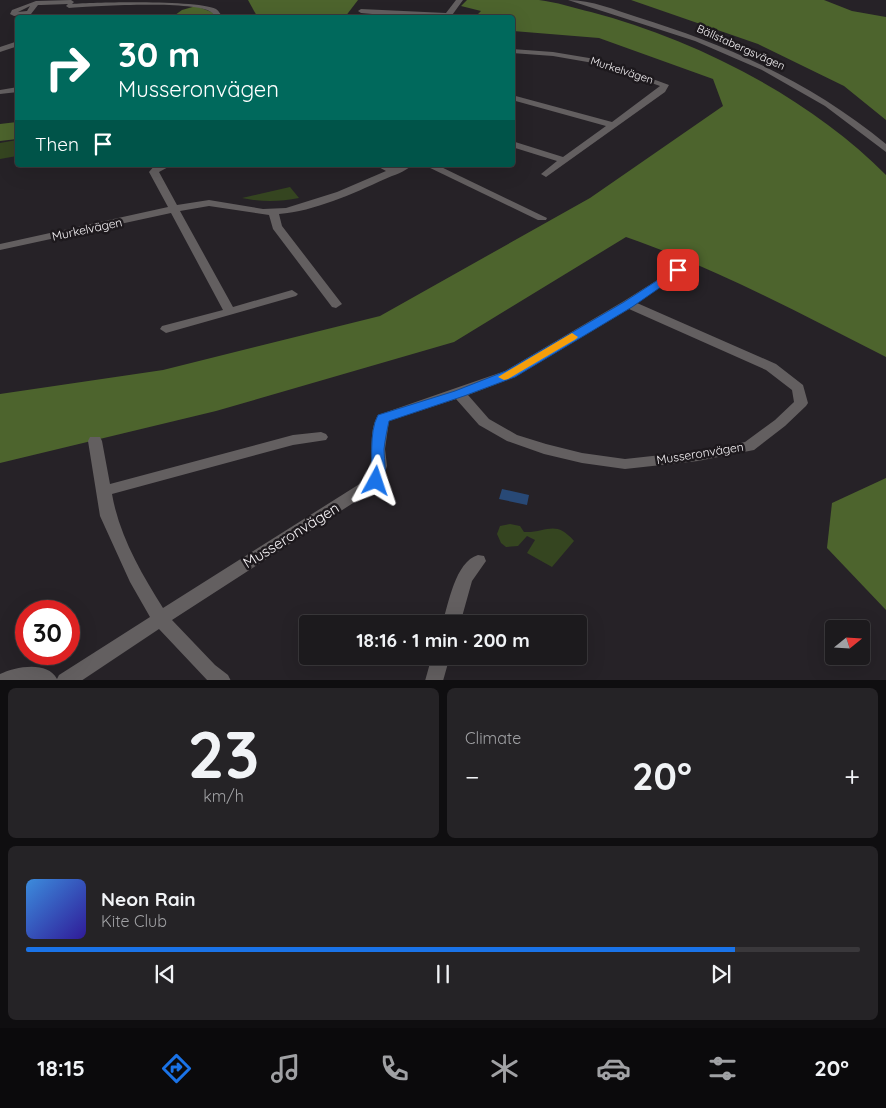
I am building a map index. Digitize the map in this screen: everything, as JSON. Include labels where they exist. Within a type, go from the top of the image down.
[{"type":"street","points":[[447,15],[460,0]]},
{"type":"street","name":"Bällstabergsvägen","points":[[570,0],[672,30],[758,65],[808,92],[840,113],[886,149]]},
{"type":"street","points":[[36,3],[70,5],[135,1],[180,2],[213,10],[217,15]]},
{"type":"street","points":[[361,11],[386,15]]},
{"type":"street","points":[[2,50],[15,45]]},
{"type":"street","points":[[2,50],[15,53]]},
{"type":"street","name":"Murkelvägen","points":[[515,51],[553,54],[601,62],[665,85],[662,90],[546,174]]},
{"type":"street","points":[[0,92],[15,90]]},
{"type":"street","points":[[515,98],[614,125]]},
{"type":"street","points":[[515,145],[564,160]]},
{"type":"street","points":[[158,167],[154,172],[230,312]]},
{"type":"street","points":[[384,167],[394,172]]},
{"type":"street","name":"Murkelvägen","points":[[0,247],[206,203],[273,212],[295,209],[403,167]]},
{"type":"street","points":[[433,167],[542,218]]},
{"type":"street","points":[[273,212],[277,227],[336,304]]},
{"type":"street","name":"Musseronvägen","points":[[65,680],[376,481],[380,466],[378,450],[383,418],[459,394],[510,374],[628,304],[678,270]]},
{"type":"street","points":[[166,329],[292,294]]},
{"type":"street","name":"Musseronvägen","points":[[459,394],[484,422],[512,438],[544,449],[582,458],[625,464],[698,456],[749,446],[780,423],[801,403],[798,388],[771,367],[628,304]]},
{"type":"street","points":[[103,491],[293,440],[321,437]]},
{"type":"street","points":[[96,442],[108,516],[138,582],[160,618],[209,671],[222,680]]},
{"type":"street","points":[[454,615],[464,578],[478,561]]},
{"type":"street","points":[[434,680],[438,665]]},
{"type":"street","points":[[3,680],[13,676],[29,674],[49,680]]},
{"type":"green space","points":[[248,0],[358,0],[347,15],[256,15]]},
{"type":"green space","points":[[467,0],[539,0],[591,12],[670,38],[710,55],[787,97],[856,147],[886,175],[886,357],[725,277],[660,249],[626,237],[454,342],[216,411],[0,463],[0,394],[163,370],[380,316],[590,198],[723,106],[713,79],[599,38],[515,31],[515,15],[477,15],[481,11],[461,6]]},
{"type":"green space","points":[[631,0],[824,0],[852,11],[886,17],[886,120],[844,86],[758,44]]},
{"type":"green space","points":[[196,6],[216,15],[175,15],[182,10]]},
{"type":"green space","points":[[15,122],[15,139],[0,141],[0,124]]},
{"type":"green space","points":[[15,140],[15,156],[0,159],[0,143]]},
{"type":"green space","points":[[290,187],[299,198],[270,201],[242,198]]},
{"type":"green space","points":[[886,478],[886,610],[827,548],[832,503]]},
{"type":"green space","points":[[510,524],[520,526],[524,532],[550,529],[561,530],[574,541],[552,567],[527,553],[535,540],[527,536],[518,546],[506,547],[501,543],[497,534],[500,526]]},
{"type":"water","points":[[502,489],[529,495],[527,505],[499,499]]},
{"type":"slow traffic","points":[[504,377],[572,337]]},
{"type":"route","points":[[376,481],[380,466],[378,450],[383,418],[459,394],[510,374],[628,304],[678,270]]}]
